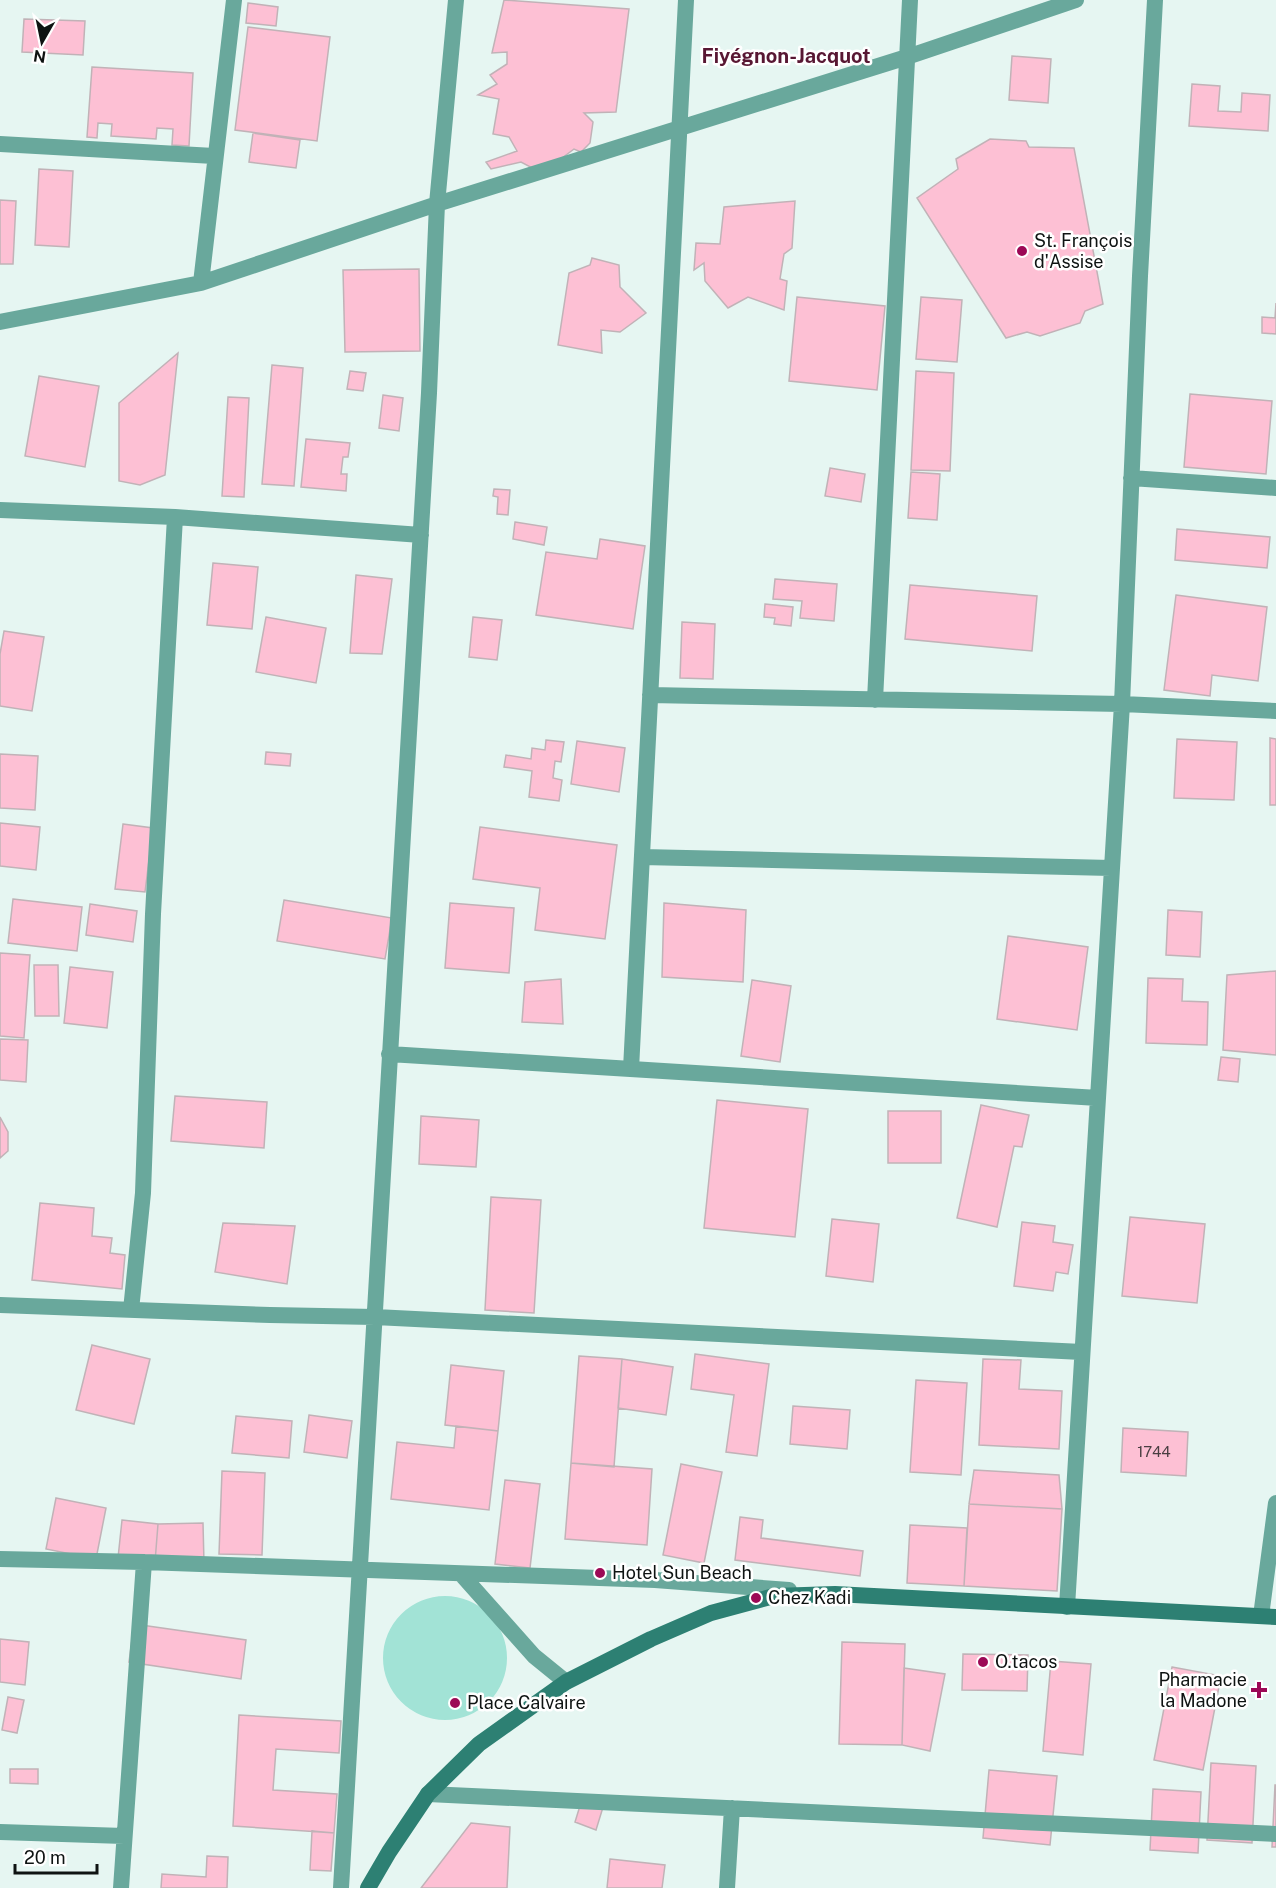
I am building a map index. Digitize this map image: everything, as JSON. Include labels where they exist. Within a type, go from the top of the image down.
[{"type":"main road","points":[[368,1888],[428,1794],[478,1744],[566,1682],[651,1639],[711,1613],[774,1596],[835,1594],[1268,1616]]},
{"type":"street","points":[[201,283],[234,0]]},
{"type":"street","points":[[341,1888],[421,535],[437,204],[456,0]]},
{"type":"street","points":[[631,1069],[686,0]]},
{"type":"street","points":[[875,700],[910,0]]},
{"type":"street","points":[[0,322],[201,283],[437,204],[907,57],[1076,0]]},
{"type":"street","points":[[1066,1606],[1122,704],[1155,0]]},
{"type":"street","points":[[0,144],[214,156]]},
{"type":"street","points":[[1131,477],[1276,488]]},
{"type":"street","points":[[0,510],[175,517],[421,535]]},
{"type":"street","points":[[132,1310],[143,1193],[153,914],[175,517]]},
{"type":"street","points":[[650,695],[1122,704],[1276,711]]},
{"type":"street","points":[[642,857],[1112,868]]},
{"type":"street","points":[[389,1054],[1098,1098]]},
{"type":"street","points":[[0,1305],[375,1317],[1082,1352]]},
{"type":"street","points":[[1268,1616],[1276,1503]]},
{"type":"street","points":[[0,1558],[655,1580],[835,1594]]},
{"type":"street","points":[[121,1888],[144,1562]]},
{"type":"street","points":[[461,1574],[534,1656],[566,1682]]},
{"type":"street","points":[[428,1794],[1276,1834]]},
{"type":"street","points":[[727,1888],[732,1808]]},
{"type":"street","points":[[0,1832],[124,1836]]},
{"type":"green space","points":[[445,1596],[469,1601],[489,1614],[502,1634],[507,1658],[502,1682],[489,1702],[469,1715],[445,1720],[421,1715],[401,1702],[388,1682],[383,1658],[388,1634],[401,1614],[421,1601]]},
{"type":"building","points":[[504,0],[629,9],[616,112],[584,113],[593,122],[590,143],[581,152],[574,149],[554,164],[538,171],[521,162],[491,169],[486,162],[517,151],[509,137],[493,134],[499,99],[478,95],[497,84],[490,75],[507,64],[507,52],[492,53]]},
{"type":"building","points":[[248,3],[278,7],[276,26],[246,23]]},
{"type":"building","points":[[24,19],[85,21],[83,55],[22,52]]},
{"type":"building","points":[[248,27],[330,37],[317,141],[235,130]]},
{"type":"building","points":[[1012,56],[1051,59],[1048,103],[1009,100]]},
{"type":"building","points":[[92,67],[193,73],[189,146],[172,145],[173,129],[157,128],[156,139],[111,136],[112,124],[98,123],[97,138],[87,137]]},
{"type":"building","points":[[1192,84],[1220,86],[1218,111],[1241,112],[1242,93],[1270,95],[1268,131],[1189,126]]},
{"type":"building","points":[[253,133],[300,140],[296,168],[249,162]]},
{"type":"building","name":"St. François d'Assise","points":[[990,139],[1026,141],[1029,147],[1074,148],[1103,304],[1085,311],[1080,323],[1040,336],[1027,332],[1006,338],[917,198],[958,169],[956,159]]},
{"type":"building","points":[[39,169],[73,171],[69,247],[35,245]]},
{"type":"building","points":[[0,200],[16,201],[13,264],[0,264]]},
{"type":"building","points":[[795,201],[792,248],[784,254],[780,279],[787,281],[784,310],[748,297],[728,308],[705,281],[704,263],[694,270],[696,243],[720,244],[724,207]]},
{"type":"building","points":[[592,258],[619,265],[620,287],[646,313],[620,332],[601,330],[602,353],[558,345],[569,273],[590,265]]},
{"type":"building","points":[[419,269],[420,351],[345,352],[343,270]]},
{"type":"building","points":[[797,297],[885,306],[877,390],[789,381]]},
{"type":"building","points":[[921,297],[962,300],[957,362],[916,359]]},
{"type":"building","points":[[1276,303],[1276,334],[1262,333],[1262,317],[1275,318]]},
{"type":"building","points":[[178,353],[165,475],[140,485],[119,481],[119,403]]},
{"type":"building","points":[[272,365],[303,368],[294,486],[262,484]]},
{"type":"building","points":[[350,371],[366,373],[363,391],[347,389]]},
{"type":"building","points":[[916,371],[954,373],[950,471],[911,470]]},
{"type":"building","points":[[39,376],[99,386],[85,467],[25,456]]},
{"type":"building","points":[[1190,394],[1272,401],[1266,474],[1184,467]]},
{"type":"building","points":[[383,395],[403,398],[399,431],[379,428]]},
{"type":"building","points":[[228,397],[249,398],[244,497],[222,496]]},
{"type":"building","points":[[306,439],[350,443],[348,457],[343,457],[341,474],[347,474],[346,491],[301,487]]},
{"type":"building","points":[[830,468],[865,474],[861,502],[825,496]]},
{"type":"building","points":[[911,472],[940,474],[937,520],[908,518]]},
{"type":"building","points":[[494,489],[510,490],[508,515],[497,514],[498,497],[493,496]]},
{"type":"building","points":[[515,522],[547,527],[544,545],[513,539]]},
{"type":"building","points":[[1177,529],[1270,537],[1267,568],[1175,560]]},
{"type":"building","points":[[600,539],[645,546],[633,629],[536,615],[546,552],[597,559]]},
{"type":"building","points":[[213,563],[258,567],[252,629],[207,625]]},
{"type":"building","points":[[356,575],[392,579],[382,654],[350,653]]},
{"type":"building","points":[[775,579],[837,584],[834,621],[800,618],[802,601],[773,599]]},
{"type":"building","points":[[910,585],[1037,596],[1032,651],[905,639]]},
{"type":"building","points":[[1176,595],[1267,607],[1258,681],[1212,675],[1210,696],[1164,690]]},
{"type":"building","points":[[765,604],[793,607],[791,626],[774,624],[775,618],[764,617]]},
{"type":"building","points":[[266,617],[326,628],[316,683],[256,672]]},
{"type":"building","points":[[473,617],[502,620],[497,660],[469,657]]},
{"type":"building","points":[[682,622],[715,624],[713,679],[680,678]]},
{"type":"building","points":[[4,631],[44,637],[32,711],[0,706],[0,654]]},
{"type":"building","points":[[1270,738],[1276,739],[1276,805],[1270,805]]},
{"type":"building","points":[[1177,739],[1237,742],[1234,800],[1174,798]]},
{"type":"building","points":[[546,740],[564,742],[561,762],[555,761],[553,778],[562,780],[559,801],[529,797],[532,771],[504,767],[506,755],[531,759],[532,748],[545,750]]},
{"type":"building","points":[[577,741],[625,748],[619,792],[571,784]]},
{"type":"building","points":[[266,752],[291,754],[290,766],[265,764]]},
{"type":"building","points":[[0,754],[38,756],[35,810],[0,808]]},
{"type":"building","points":[[0,823],[40,827],[36,870],[0,866]]},
{"type":"building","points":[[123,824],[153,828],[145,892],[115,889]]},
{"type":"building","points":[[480,827],[617,845],[605,939],[535,930],[540,888],[473,879]]},
{"type":"building","points":[[13,899],[82,907],[77,951],[8,943]]},
{"type":"building","points":[[284,900],[392,918],[385,959],[277,941]]},
{"type":"building","points":[[450,903],[514,908],[509,973],[445,968]]},
{"type":"building","points":[[664,903],[746,910],[743,982],[662,977]]},
{"type":"building","points":[[90,904],[137,911],[133,942],[86,935]]},
{"type":"building","points":[[1168,910],[1202,912],[1200,957],[1166,955]]},
{"type":"building","points":[[1008,936],[1088,947],[1077,1030],[997,1019]]},
{"type":"building","points":[[0,953],[30,955],[24,1038],[0,1036]]},
{"type":"building","points":[[34,965],[58,965],[59,1016],[35,1016]]},
{"type":"building","points":[[70,967],[113,972],[107,1028],[64,1023]]},
{"type":"building","points":[[1276,971],[1276,1055],[1223,1050],[1227,975]]},
{"type":"building","points":[[1148,978],[1183,979],[1182,1001],[1208,1002],[1207,1045],[1146,1043]]},
{"type":"building","points":[[561,979],[563,1024],[522,1022],[525,982]]},
{"type":"building","points":[[752,980],[791,986],[780,1062],[741,1056]]},
{"type":"building","points":[[0,1039],[28,1040],[26,1082],[0,1080]]},
{"type":"building","points":[[1221,1057],[1240,1059],[1238,1082],[1218,1080]]},
{"type":"building","points":[[175,1096],[267,1102],[264,1148],[171,1141]]},
{"type":"building","points":[[717,1100],[808,1109],[795,1237],[704,1228]]},
{"type":"building","points":[[981,1105],[1029,1115],[1022,1147],[1014,1146],[997,1227],[957,1218]]},
{"type":"building","points":[[888,1111],[941,1111],[941,1163],[888,1163]]},
{"type":"building","points":[[421,1116],[479,1120],[476,1167],[419,1164]]},
{"type":"building","points":[[0,1117],[8,1132],[8,1151],[0,1158]]},
{"type":"building","points":[[491,1197],[541,1200],[534,1313],[485,1310]]},
{"type":"building","points":[[40,1203],[94,1208],[92,1236],[112,1238],[110,1253],[125,1255],[122,1289],[32,1280]]},
{"type":"building","points":[[1130,1217],[1205,1224],[1197,1303],[1122,1296]]},
{"type":"building","points":[[832,1219],[879,1224],[873,1282],[826,1276]]},
{"type":"building","points":[[1022,1222],[1055,1226],[1053,1242],[1073,1245],[1068,1274],[1056,1272],[1053,1291],[1014,1286]]},
{"type":"building","points":[[223,1223],[295,1226],[287,1284],[215,1272]]},
{"type":"building","points":[[92,1345],[150,1359],[134,1424],[76,1410]]},
{"type":"building","points":[[695,1354],[769,1364],[757,1456],[726,1452],[734,1395],[691,1389]]},
{"type":"building","points":[[579,1356],[622,1359],[614,1467],[571,1463]]},
{"type":"building","points":[[622,1359],[673,1367],[666,1415],[618,1408]]},
{"type":"building","points":[[983,1359],[1021,1360],[1019,1389],[1062,1391],[1059,1449],[979,1445]]},
{"type":"building","points":[[451,1365],[504,1371],[498,1431],[445,1425]]},
{"type":"building","points":[[916,1380],[967,1383],[961,1475],[910,1472]]},
{"type":"building","points":[[793,1406],[850,1410],[847,1449],[790,1444]]},
{"type":"building","points":[[309,1415],[352,1421],[347,1458],[304,1452]]},
{"type":"building","points":[[236,1416],[292,1421],[289,1458],[232,1453]]},
{"type":"building","points":[[456,1426],[498,1431],[489,1510],[391,1499],[397,1442],[454,1448]]},
{"type":"building","points":[[1123,1428],[1188,1432],[1186,1476],[1121,1472]]},
{"type":"building","points":[[571,1463],[652,1469],[647,1545],[565,1539]]},
{"type":"building","points":[[681,1464],[722,1472],[704,1563],[663,1555]]},
{"type":"building","points":[[974,1470],[1059,1475],[1062,1509],[969,1504]]},
{"type":"building","points":[[222,1471],[265,1473],[262,1555],[219,1554]]},
{"type":"building","points":[[505,1480],[540,1484],[530,1568],[495,1564]]},
{"type":"building","points":[[56,1498],[106,1508],[96,1559],[46,1549]]},
{"type":"building","points":[[969,1504],[1062,1509],[1057,1591],[964,1586]]},
{"type":"building","points":[[740,1517],[763,1520],[761,1538],[863,1551],[860,1576],[735,1560]]},
{"type":"building","points":[[122,1520],[158,1524],[155,1562],[118,1558]]},
{"type":"building","points":[[203,1523],[204,1563],[155,1562],[158,1524]]},
{"type":"building","points":[[910,1525],[967,1528],[964,1586],[907,1583]]},
{"type":"building","points":[[134,1624],[246,1640],[241,1679],[129,1662]]},
{"type":"building","points":[[0,1639],[29,1642],[25,1685],[0,1682]]},
{"type":"building","points":[[842,1642],[905,1644],[902,1745],[839,1744]]},
{"type":"building","points":[[963,1654],[1028,1655],[1027,1691],[962,1690]]},
{"type":"building","points":[[1051,1661],[1091,1664],[1083,1755],[1043,1751]]},
{"type":"building","points":[[1172,1667],[1221,1676],[1203,1770],[1154,1760]]},
{"type":"building","points":[[904,1668],[945,1674],[930,1751],[902,1745]]},
{"type":"building","points":[[8,1697],[24,1700],[17,1733],[2,1730]]},
{"type":"building","points":[[239,1715],[341,1721],[339,1753],[276,1749],[273,1790],[337,1794],[334,1833],[233,1826]]},
{"type":"building","points":[[1211,1763],[1256,1766],[1252,1843],[1207,1840]]},
{"type":"building","points":[[10,1769],[38,1769],[38,1784],[10,1783]]},
{"type":"building","points":[[989,1770],[1057,1776],[1050,1845],[983,1838]]},
{"type":"building","points":[[1275,1785],[1276,1847],[1272,1847]]},
{"type":"building","points":[[1153,1789],[1201,1792],[1198,1853],[1150,1850]]},
{"type":"building","points":[[583,1796],[604,1804],[596,1830],[575,1822]]},
{"type":"building","points":[[471,1823],[510,1827],[507,1888],[421,1888]]},
{"type":"building","points":[[312,1831],[334,1833],[331,1871],[310,1870]]},
{"type":"building","points":[[207,1856],[228,1857],[227,1888],[161,1888],[162,1874],[206,1877]]},
{"type":"building","points":[[610,1859],[665,1865],[662,1888],[607,1888]]},
{"type":"place","name":"St. François d'Assise","points":[[1022,251]]},
{"type":"place","name":"Hotel Sun Beach","points":[[600,1573]]},
{"type":"place","name":"Chez Kadi","points":[[756,1598]]},
{"type":"place","name":"O.tacos","points":[[983,1662]]},
{"type":"place","name":"Pharmacie la Madone","points":[[1259,1690]]},
{"type":"place","name":"Place Calvaire","points":[[455,1703]]},
{"type":"district","name":"Fiyégnon-Jacquot","points":[[786,56]]}]
